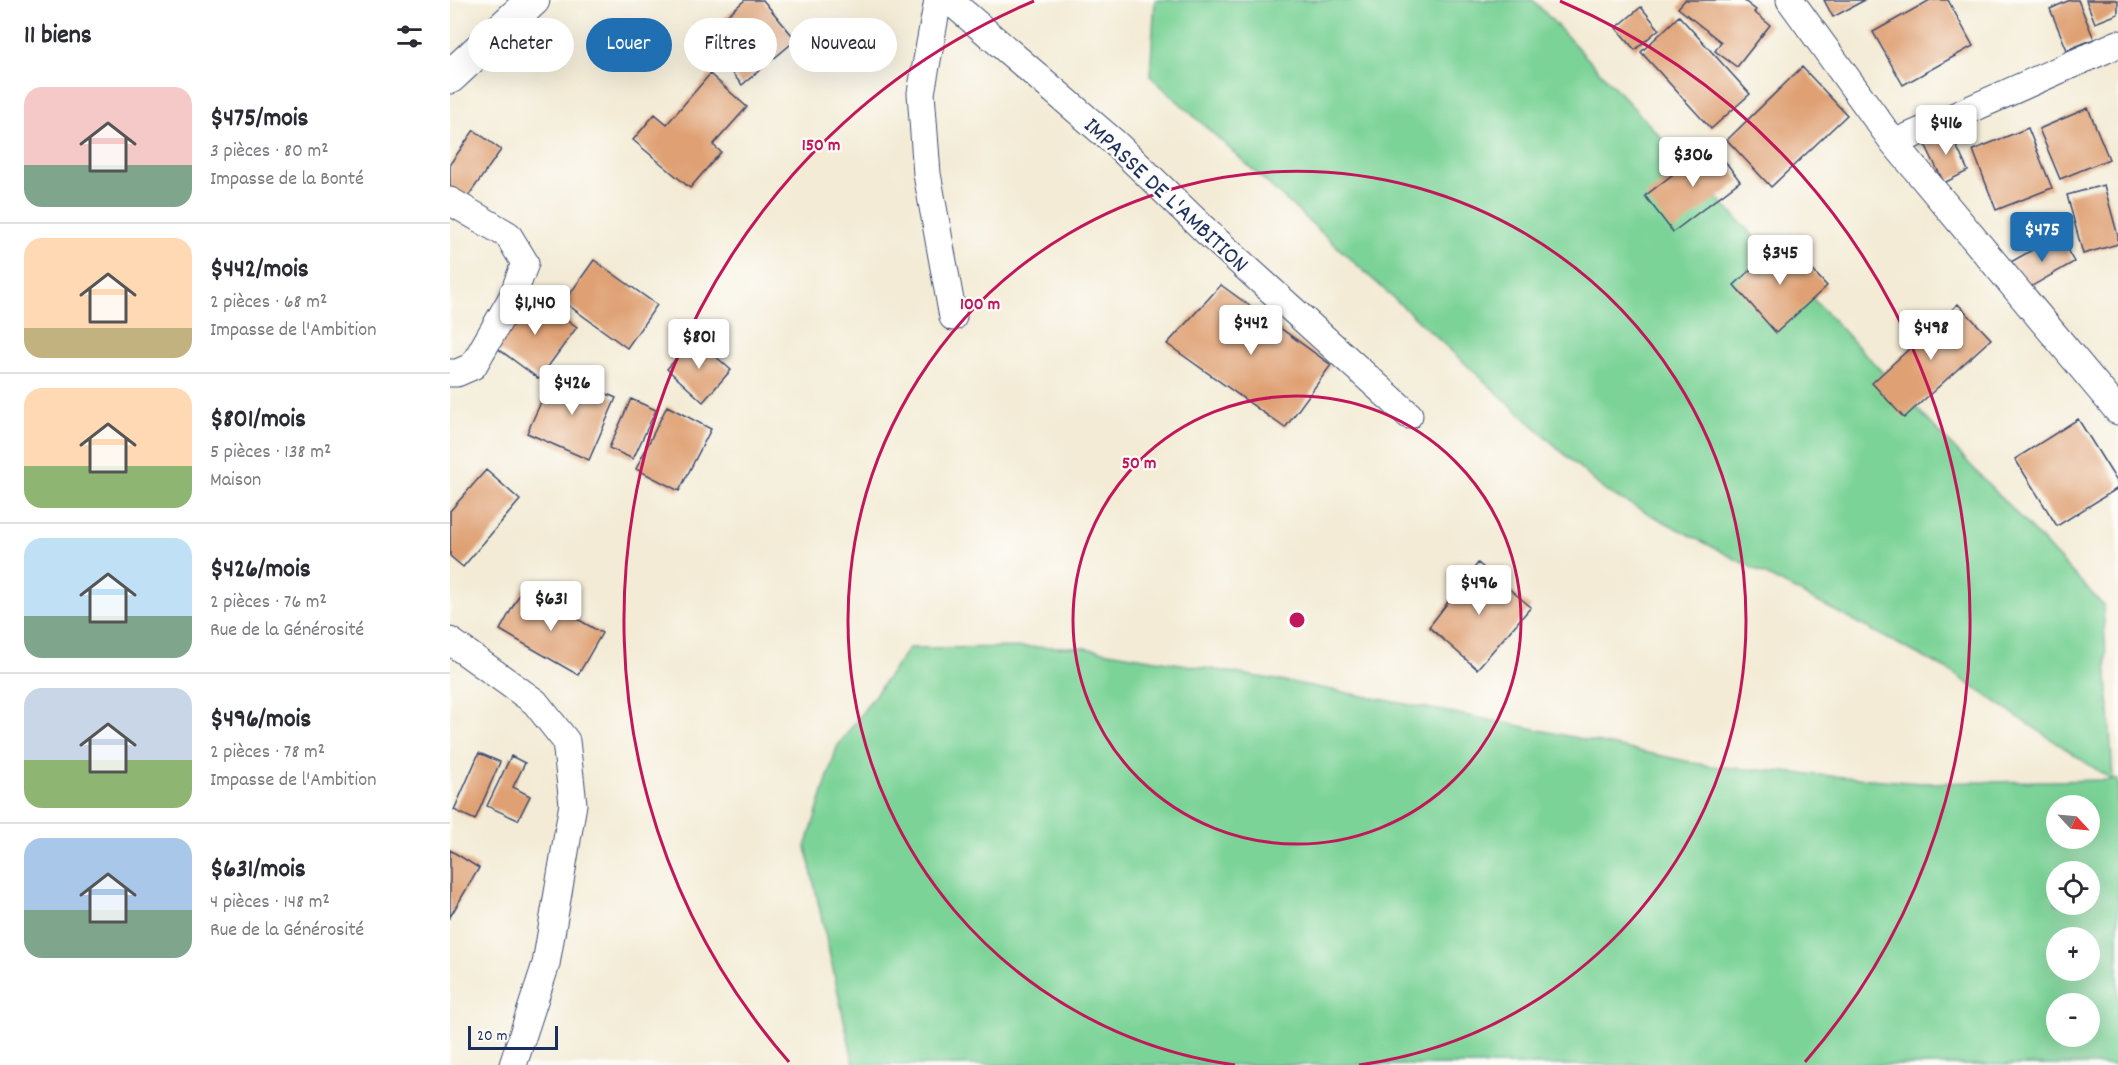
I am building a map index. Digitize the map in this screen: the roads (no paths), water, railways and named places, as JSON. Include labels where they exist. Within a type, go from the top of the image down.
[{"type":"main road","points":[[450,77],[532,0]]},
{"type":"street","points":[[938,0],[921,93],[927,174],[953,317]]},
{"type":"street","name":"IMPASSE DE L'AMBITION","points":[[949,0],[1116,144],[1209,234],[1409,415]]},
{"type":"street","points":[[1790,0],[1894,143],[2118,411]]},
{"type":"street","points":[[1894,143],[2118,44]]},
{"type":"street","points":[[450,201],[508,235],[525,263],[512,298],[473,366],[457,373],[450,373]]},
{"type":"street","points":[[450,641],[535,702],[566,741],[573,804],[546,964],[513,1065]]}]
